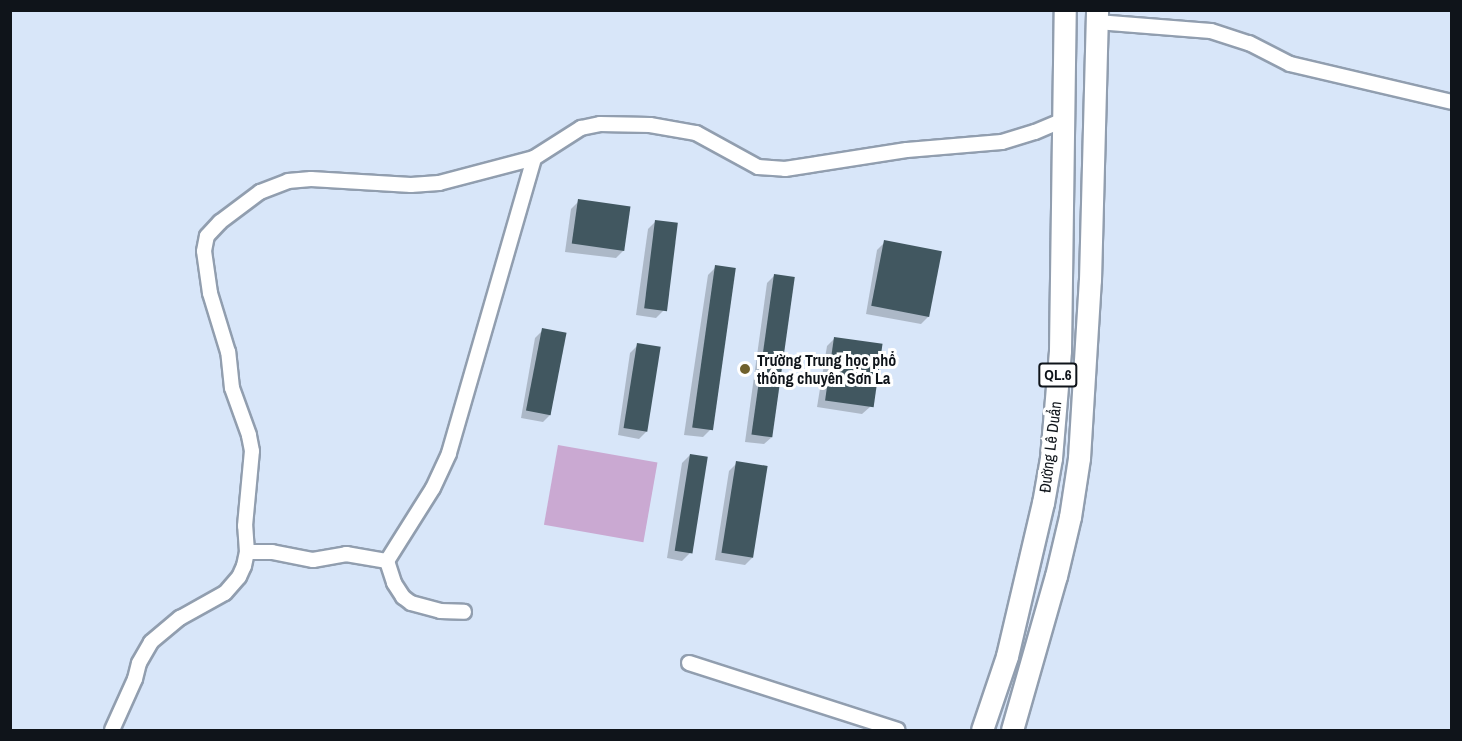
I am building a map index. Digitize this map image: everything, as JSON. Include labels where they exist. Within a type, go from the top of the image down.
[{"type":"main road","name":"Đường Lê Duẩn","points":[[982,730],[1007,656],[1043,503],[1051,458],[1060,350],[1065,10]]},
{"type":"main road","name":"Đường Lê Duẩn","points":[[1012,730],[1056,576],[1070,517],[1079,458],[1086,383],[1097,16]]},
{"type":"main road","points":[[1065,69],[1097,70]]},
{"type":"street","points":[[1097,16],[1211,31],[1249,43],[1290,64],[1452,102]]},
{"type":"street","points":[[112,730],[135,679],[139,663],[151,642],[171,624],[232,586],[239,577],[247,552],[245,526],[253,465],[252,451],[249,435],[235,400],[228,352],[210,293],[204,251],[207,236],[236,208],[260,192],[288,181],[329,179],[411,185],[430,184],[534,158],[581,128],[624,124],[696,133],[758,167],[785,170],[899,151],[1002,142],[1035,132],[1065,119]]},
{"type":"street","points":[[464,612],[440,611],[411,603],[403,597],[394,583],[387,561],[433,488],[455,437],[482,332],[534,158]]},
{"type":"street","points":[[247,552],[272,552],[312,560],[346,554],[387,561]]},
{"type":"street","points":[[689,663],[898,730]]},
{"type":"shaded area","points":[[558,445],[657,463],[643,542],[544,525]]},
{"type":"building","points":[[578,199],[630,206],[624,251],[572,244]]},
{"type":"building","points":[[655,220],[678,223],[667,311],[644,308]]},
{"type":"building","points":[[884,240],[942,251],[929,317],[871,306]]},
{"type":"building","points":[[715,265],[736,268],[713,430],[692,427]]},
{"type":"building","points":[[774,274],[795,277],[772,437],[751,434]]},
{"type":"building","points":[[542,328],[567,333],[551,415],[526,410]]},
{"type":"building","points":[[834,337],[883,344],[874,407],[825,400]]},
{"type":"building","points":[[637,343],[661,347],[647,432],[624,428]]},
{"type":"building","points":[[690,454],[708,457],[692,554],[675,551]]},
{"type":"building","points":[[736,461],[768,466],[753,558],[721,553]]},
{"type":"place","name":"Trường Trung học phổ thông chuyên Sơn La","points":[[745,369]]}]
